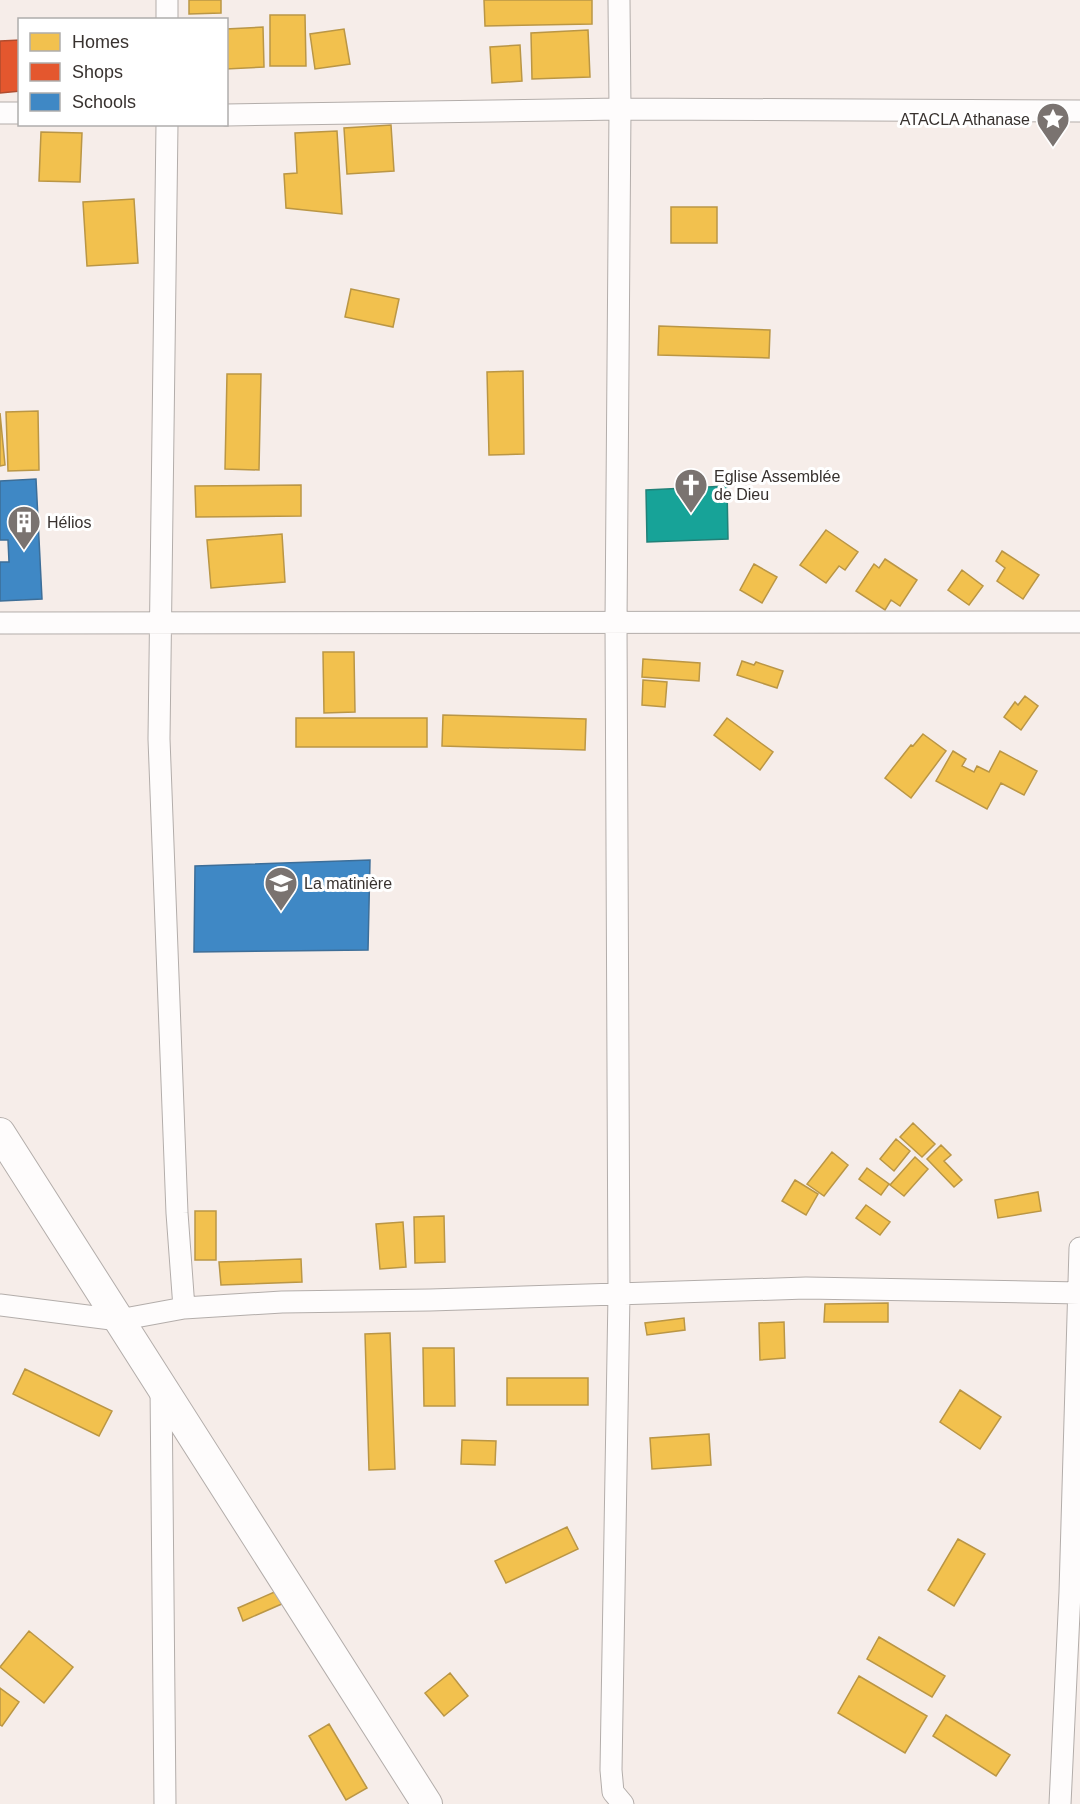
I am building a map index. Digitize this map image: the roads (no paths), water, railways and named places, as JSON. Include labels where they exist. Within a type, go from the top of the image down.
[{"type":"main road","points":[[0,1133],[427,1804]]},
{"type":"street","points":[[167,0],[167,18]]},
{"type":"street","points":[[619,0],[616,623],[619,1294],[611,1770],[613,1792],[623,1804]]},
{"type":"street","points":[[228,115],[620,109],[1080,111]]},
{"type":"street","points":[[0,113],[18,113]]},
{"type":"street","points":[[167,126],[159,739],[177,1213],[184,1308]]},
{"type":"street","points":[[0,623],[1080,622]]},
{"type":"street","points":[[1060,1804],[1070,1592],[1080,1248]]},
{"type":"street","points":[[0,1305],[119,1320],[184,1308],[282,1302],[430,1300],[806,1288],[1080,1293]]},
{"type":"street","points":[[161,1386],[165,1804]]},
{"type":"place","name":"ATACLA Athanase","points":[[1053,148]]},
{"type":"place","name":"Eglise Assemblée de Dieu","points":[[691,514]]},
{"type":"place","name":"Hélios","points":[[24,551]]},
{"type":"place","name":"La matinière","points":[[281,912]]}]
